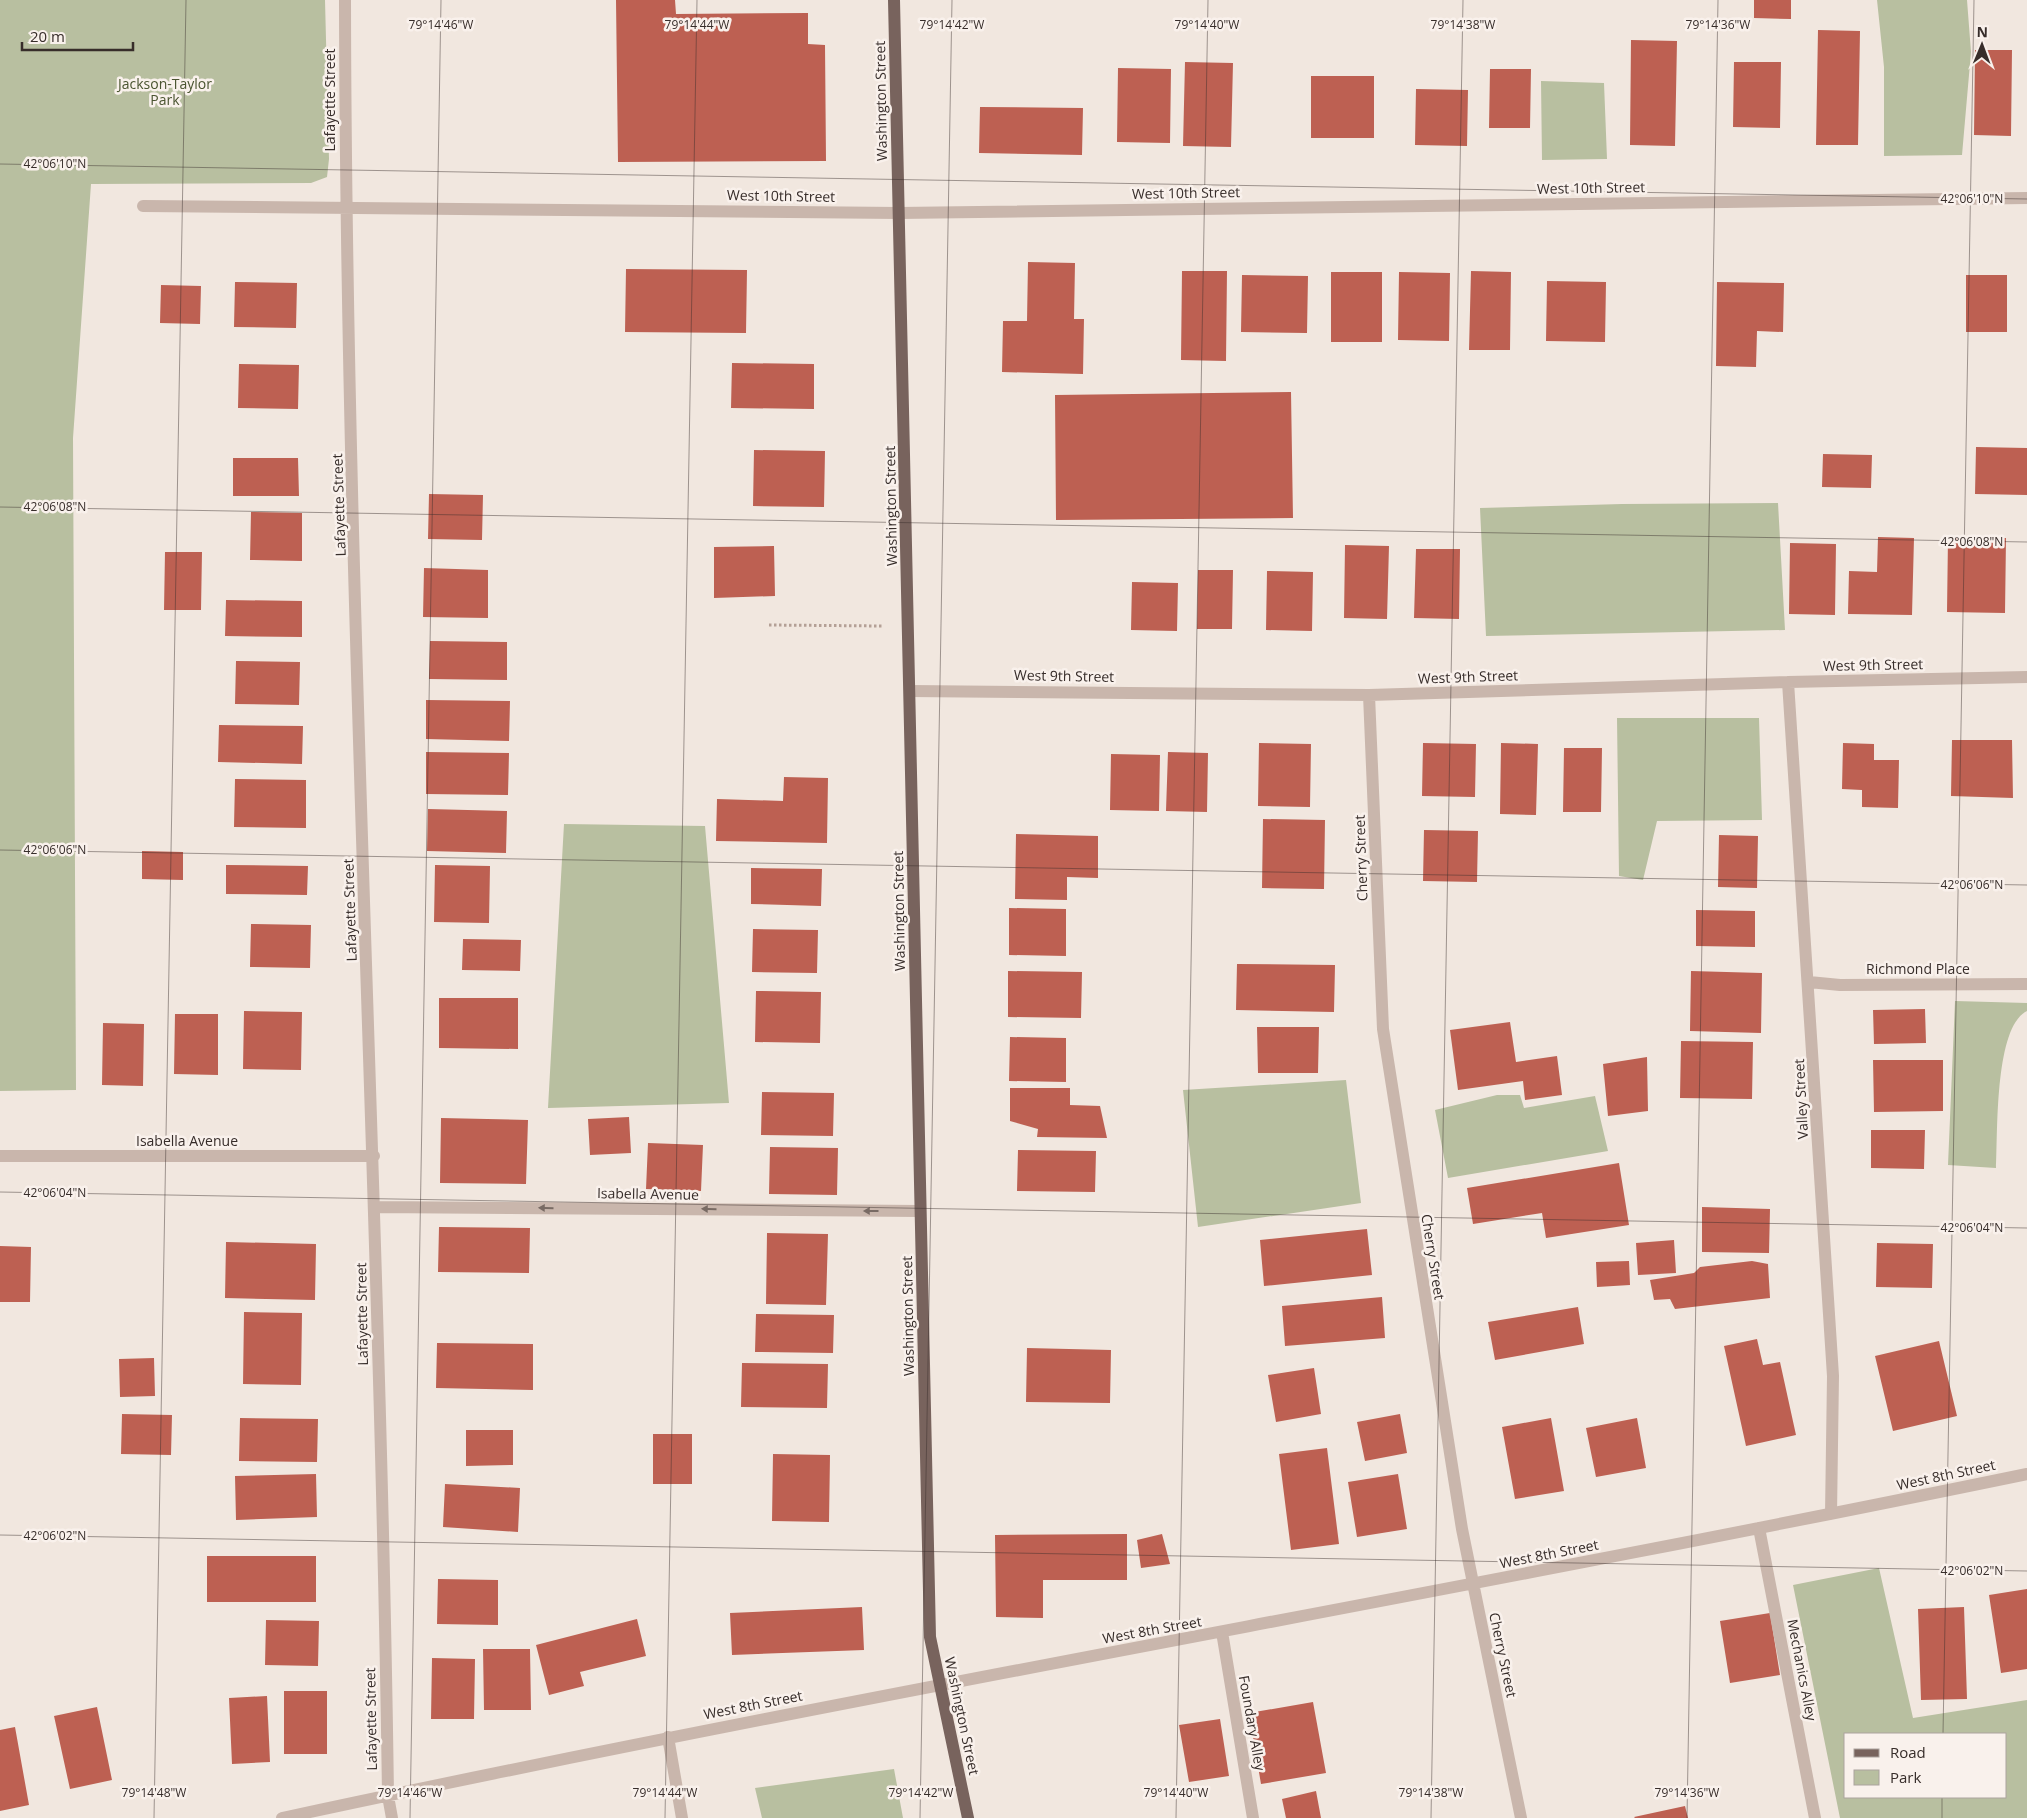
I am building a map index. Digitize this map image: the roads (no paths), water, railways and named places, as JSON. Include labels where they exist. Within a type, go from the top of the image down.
[{"type":"main road","name":"Washington Street","points":[[894,0],[930,1637],[968,1818]]},
{"type":"street","name":"Lafayette Street","points":[[345,0],[345,206],[367,997],[374,1156],[388,1796],[392,1818]]},
{"type":"street","name":"West 10th Street","points":[[143,206],[345,206],[899,212],[2027,198]]},
{"type":"street","name":"West 9th Street","points":[[910,690],[1369,695],[1788,682],[2027,678]]},
{"type":"street","name":"Valley Street","points":[[1788,682],[1809,982],[1833,1376],[1831,1514]]},
{"type":"street","name":"Cherry Street","points":[[1369,695],[1383,1029],[1462,1529],[1521,1818]]},
{"type":"street","name":"Richmond Place","points":[[1809,982],[1840,984],[2027,984]]},
{"type":"street","name":"Isabella Avenue","points":[[0,1156],[374,1156]]},
{"type":"street","name":"Isabella Avenue","points":[[375,1206],[920,1211]]},
{"type":"street","name":"West 8th Street","points":[[282,1818],[668,1737],[1473,1584],[2027,1474]]},
{"type":"street","name":"Mechanics Alley","points":[[1759,1528],[1815,1818]]},
{"type":"street","name":"Foundary Alley","points":[[1222,1632],[1254,1818]]},
{"type":"street","points":[[668,1737],[682,1818]]},
{"type":"park label","name":"Jackson-Taylor Park","points":[[165,92]]}]
